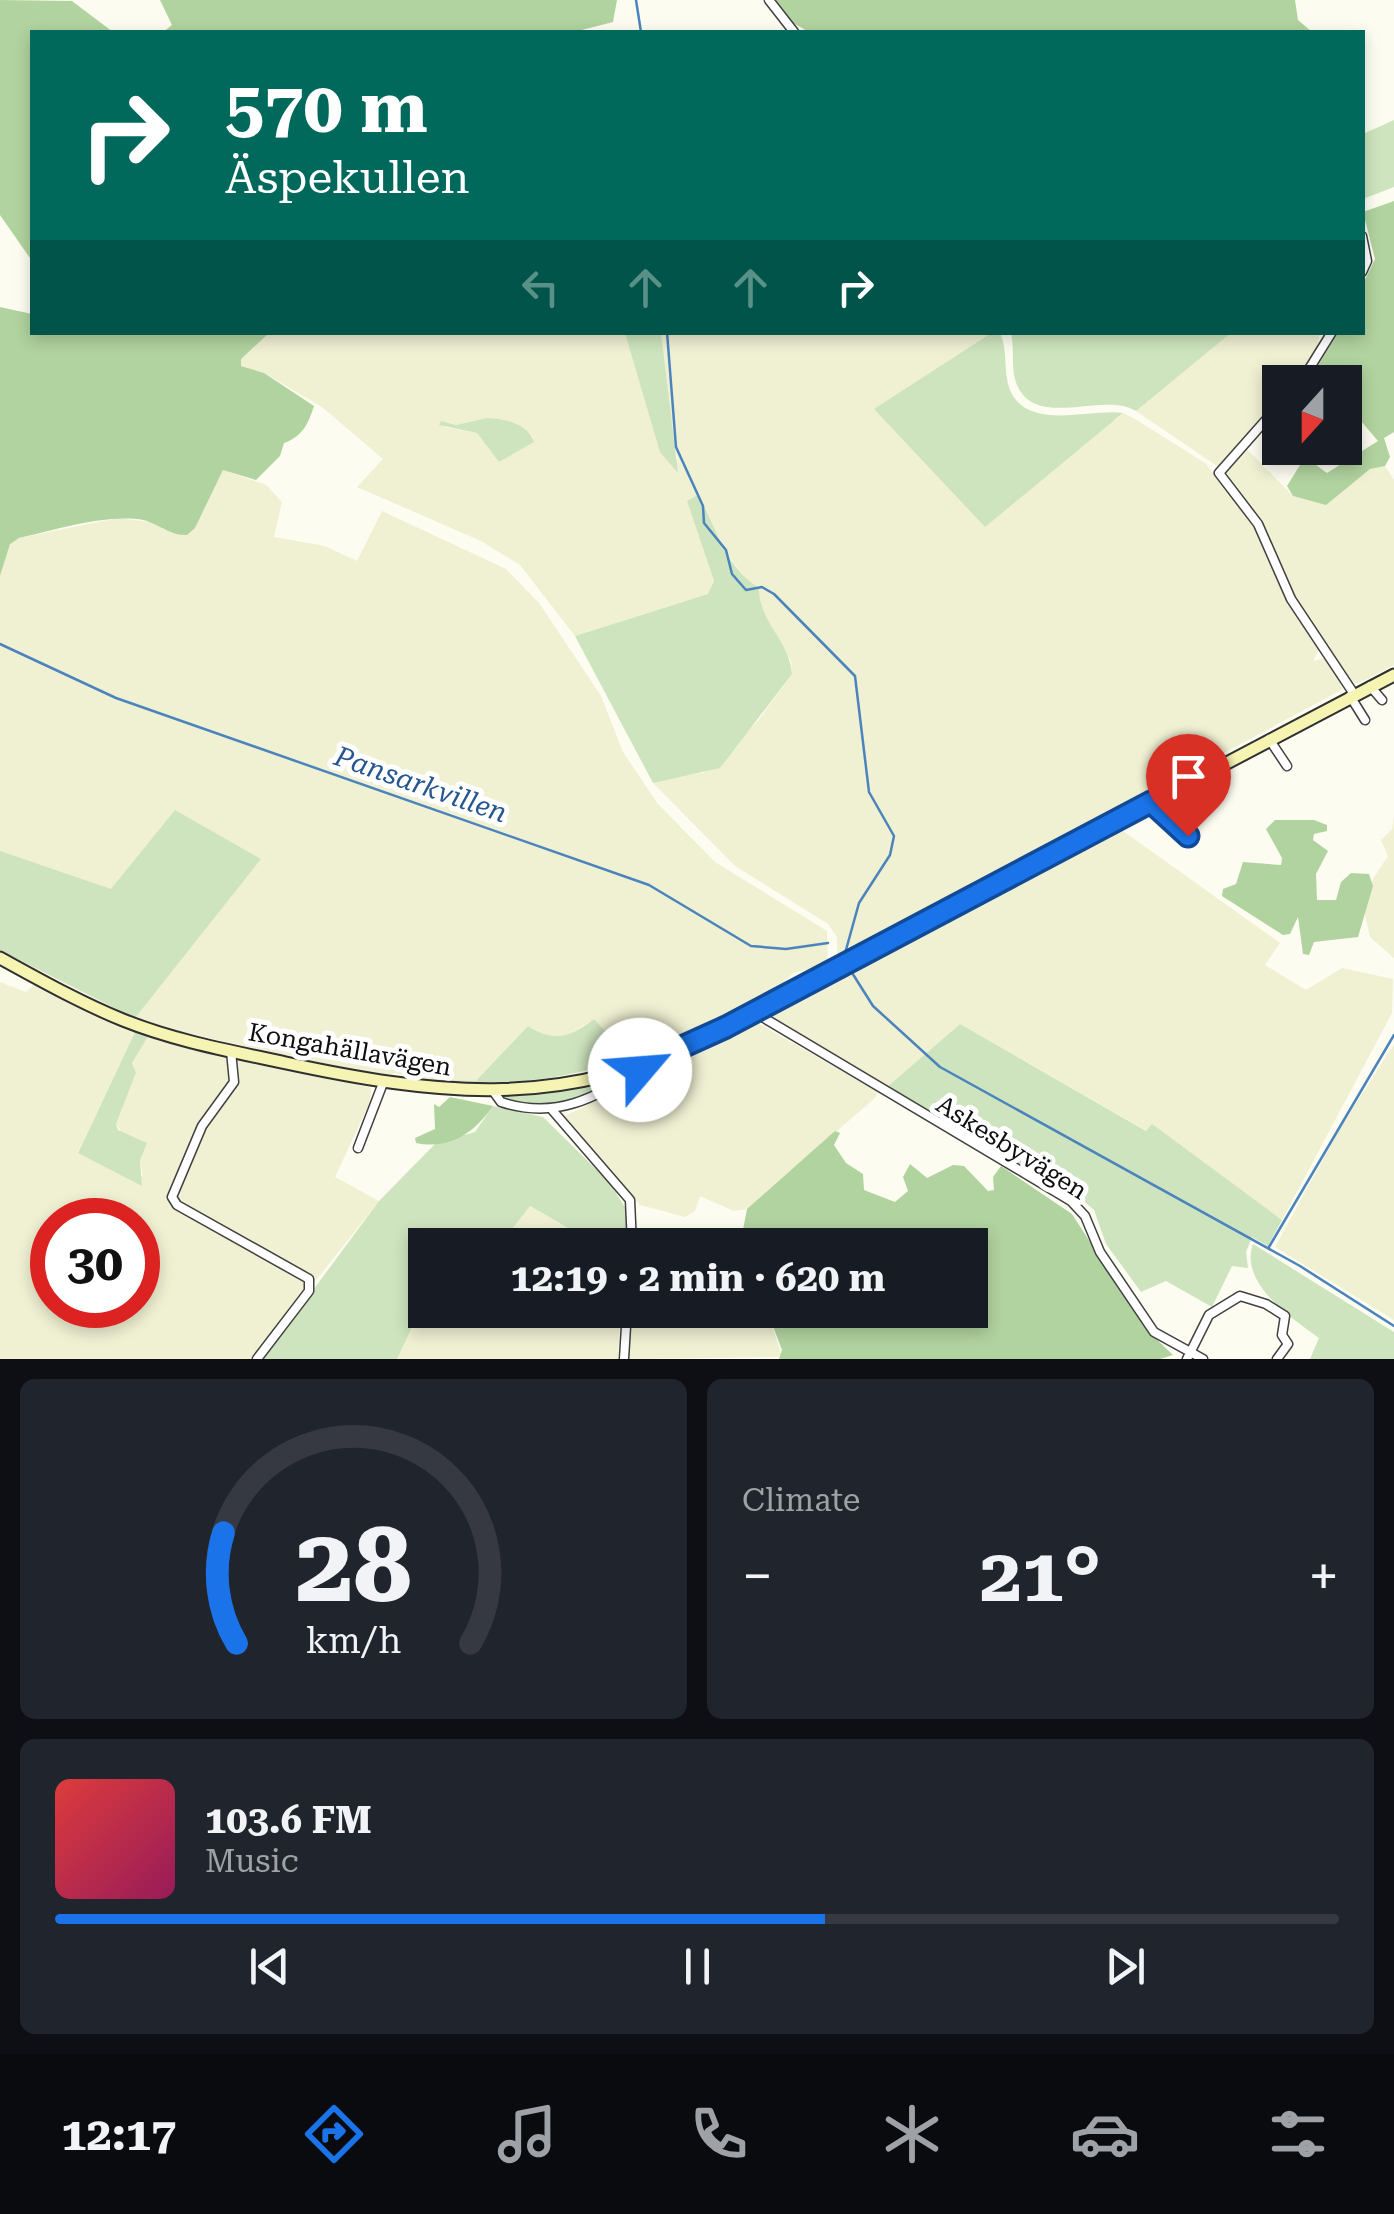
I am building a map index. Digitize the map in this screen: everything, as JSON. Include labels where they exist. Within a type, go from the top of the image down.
[{"type":"street","points":[[769,0],[792,30]]},
{"type":"street","points":[[1312,365],[1330,335]]},
{"type":"street","points":[[1262,424],[1219,473],[1258,524],[1291,598],[1365,720]]},
{"type":"street","name":"Kongahällavägen","points":[[0,958],[124,1020],[231,1051],[383,1083],[493,1092],[570,1084],[640,1066],[754,1012],[1394,675]]},
{"type":"street","points":[[1370,686],[1382,700]]},
{"type":"street","points":[[1269,739],[1287,766]]},
{"type":"street","points":[[1151,802],[1188,836]]},
{"type":"street","name":"Askesbyvägen","points":[[754,1012],[1070,1202],[1086,1216],[1100,1252],[1154,1332],[1187,1356],[1203,1359]]},
{"type":"street","points":[[231,1051],[234,1082],[202,1126],[172,1196],[177,1206],[310,1282],[310,1290],[257,1359]]},
{"type":"street","points":[[493,1092],[502,1102],[519,1108],[553,1111],[601,1093],[640,1070],[640,1066]]},
{"type":"street","points":[[358,1148],[383,1083]]},
{"type":"street","points":[[553,1111],[630,1200],[631,1228]]},
{"type":"street","points":[[1187,1356],[1209,1315],[1240,1296],[1266,1304],[1285,1316],[1282,1335],[1288,1344],[1277,1359]]},
{"type":"street","points":[[624,1359],[626,1328]]},
{"type":"green space","points":[[0,0],[72,1],[110,30],[30,30],[30,258],[0,215]]},
{"type":"green space","points":[[160,0],[617,0],[613,22],[582,30],[166,30],[172,25]]},
{"type":"green space","points":[[772,0],[1295,0],[1298,20],[1310,30],[805,30],[784,18]]},
{"type":"green space","points":[[1394,120],[1394,187],[1365,198],[1365,133]]},
{"type":"green space","points":[[1394,201],[1394,432],[1384,438],[1390,457],[1385,466],[1370,469],[1326,505],[1293,496],[1287,486],[1300,465],[1316,465],[1327,473],[1340,465],[1362,465],[1362,451],[1378,441],[1362,422],[1362,365],[1318,365],[1337,335],[1365,335],[1365,280],[1375,259],[1365,211]]},
{"type":"green space","points":[[0,307],[30,314],[30,335],[267,335],[241,359],[241,366],[264,373],[314,406],[304,429],[284,443],[280,456],[256,480],[223,470],[195,528],[187,535],[136,519],[77,524],[19,538],[10,544],[0,576]]},
{"type":"green space","points":[[267,335],[626,335],[652,422],[680,464],[673,445],[661,335],[987,335],[875,409],[1116,420],[1123,413],[1135,419],[1205,463],[1254,523],[1320,647],[1313,661],[1327,658],[1343,689],[837,961],[837,937],[828,924],[735,866],[653,783],[666,777],[703,773],[757,722],[792,674],[791,661],[746,579],[718,542],[699,495],[687,501],[714,581],[708,594],[575,636],[520,565],[481,541],[357,487],[383,459],[322,407],[264,373],[241,366],[241,359]],"holes":[[[487,418],[524,429],[533,438],[499,462],[477,433],[444,427],[441,421],[456,425]]]},
{"type":"green space","points":[[626,335],[661,335],[678,473],[660,452]]},
{"type":"green space","points":[[988,335],[1001,335],[1010,390],[1031,411],[1061,415],[1123,413],[985,527],[874,409]]},
{"type":"green space","points":[[1011,335],[1229,335],[1136,411],[1107,405],[1041,406],[1018,387]]},
{"type":"green space","points":[[1229,335],[1320,335],[1310,365],[1262,365],[1262,419],[1241,443],[1293,496],[1326,504],[1370,469],[1385,466],[1394,480],[1394,665],[1352,683],[1304,616],[1256,517],[1217,466],[1136,411]]},
{"type":"green space","points":[[487,418],[521,426],[534,442],[499,462],[477,433],[439,425],[441,421],[456,425]]},
{"type":"green space","points":[[223,470],[266,485],[282,502],[274,537],[325,546],[357,561],[382,511],[506,569],[539,603],[601,696],[623,752],[658,804],[715,862],[827,931],[828,964],[793,973],[772,994],[630,1058],[594,1019],[563,1038],[544,1035],[528,1026],[477,1081],[409,1079],[397,1073],[381,1076],[176,1031],[122,1013],[0,950],[0,576],[10,543],[118,518],[159,523],[172,533],[195,528]]},
{"type":"green space","points":[[698,495],[729,558],[759,588],[763,610],[786,651],[792,674],[720,768],[653,783],[575,636],[708,594],[714,581],[687,501]]},
{"type":"green space","points":[[175,810],[261,859],[135,1018],[0,950],[0,851],[111,889]]},
{"type":"green space","points":[[1394,816],[1394,958],[1370,937],[1364,911],[1373,879],[1388,856],[1381,840],[1392,829]]},
{"type":"green space","points":[[1275,820],[1314,820],[1327,825],[1327,831],[1314,834],[1313,840],[1328,851],[1316,874],[1317,900],[1336,900],[1341,882],[1351,873],[1369,874],[1373,886],[1358,937],[1314,942],[1309,955],[1303,954],[1298,917],[1290,934],[1283,935],[1222,896],[1223,889],[1236,884],[1243,862],[1281,865],[1282,858],[1266,829]]},
{"type":"green space","points":[[1116,826],[1280,943],[1265,965],[1306,990],[1342,968],[1393,979],[1392,1013],[1282,1220],[1152,1125],[1147,1131],[960,1024],[887,1087],[767,1013],[798,996],[811,997],[838,971]]},
{"type":"green space","points":[[0,982],[26,992],[35,984],[136,1030],[78,1152],[143,1176],[140,1160],[116,1124],[136,1073],[132,1063],[149,1035],[371,1088],[370,1102],[335,1177],[379,1201],[253,1359],[0,1359]]},
{"type":"green space","points":[[594,1019],[630,1058],[574,1073],[521,1081],[468,1083],[409,1079],[476,1081],[528,1026],[546,1035],[562,1036]]},
{"type":"green space","points":[[756,1022],[878,1092],[875,1098],[747,1209],[734,1211],[700,1196],[695,1211],[685,1217],[640,1205],[565,1116]]},
{"type":"green space","points":[[960,1024],[1146,1131],[1152,1124],[1282,1220],[1268,1246],[1252,1237],[1246,1252],[1248,1268],[1232,1266],[1212,1307],[1166,1281],[1141,1292],[1106,1244],[1094,1210],[1085,1202],[887,1087]]},
{"type":"green space","points":[[136,1030],[149,1035],[132,1063],[136,1073],[116,1124],[118,1130],[147,1143],[140,1160],[142,1186],[78,1153]]},
{"type":"green space","points":[[1394,1044],[1394,1320],[1275,1247],[1338,1132]]},
{"type":"green space","points":[[629,1075],[556,1104],[506,1102],[500,1095],[561,1090]]},
{"type":"green space","points":[[450,1097],[493,1106],[461,1137],[440,1144],[416,1143],[415,1138],[435,1129],[434,1104],[439,1107]]},
{"type":"green space","points":[[493,1106],[543,1117],[609,1182],[628,1212],[627,1228],[568,1228],[530,1206],[513,1228],[408,1228],[408,1328],[412,1328],[397,1359],[262,1359],[379,1201],[436,1143],[475,1132]]},
{"type":"green space","points":[[835,1131],[840,1133],[834,1145],[846,1163],[863,1174],[864,1190],[895,1202],[908,1191],[903,1177],[910,1164],[927,1178],[953,1165],[964,1166],[988,1191],[994,1190],[993,1177],[1001,1166],[1072,1214],[1147,1330],[1173,1355],[1160,1359],[779,1359],[782,1350],[774,1328],[988,1328],[988,1228],[743,1228],[747,1209]]},
{"type":"green space","points":[[529,1206],[567,1228],[512,1228]]},
{"type":"green space","points":[[1253,1244],[1394,1332],[1394,1359],[1310,1359],[1319,1338],[1282,1310],[1260,1286],[1253,1272]]},
{"type":"green space","points":[[412,1328],[619,1328],[618,1359],[397,1359]]},
{"type":"green space","points":[[630,1328],[773,1328],[782,1357],[628,1359]]},
{"type":"waterway","points":[[636,0],[641,30]]},
{"type":"waterway","points":[[667,335],[676,447],[703,506],[704,523],[726,550],[732,574],[746,590],[762,587],[774,594],[855,676],[869,792],[894,836],[890,855],[859,903],[844,957]]},
{"type":"waterway","name":"Pansarkvillen","points":[[0,644],[116,698],[649,885],[751,946],[786,949],[828,943]]},
{"type":"waterway","points":[[849,968],[873,1006],[940,1067],[1300,1266],[1394,1326]]},
{"type":"waterway","points":[[1269,1247],[1394,1035]]},
{"type":"route","points":[[640,1070],[640,1066],[726,1027],[1151,802],[1188,836]]}]
